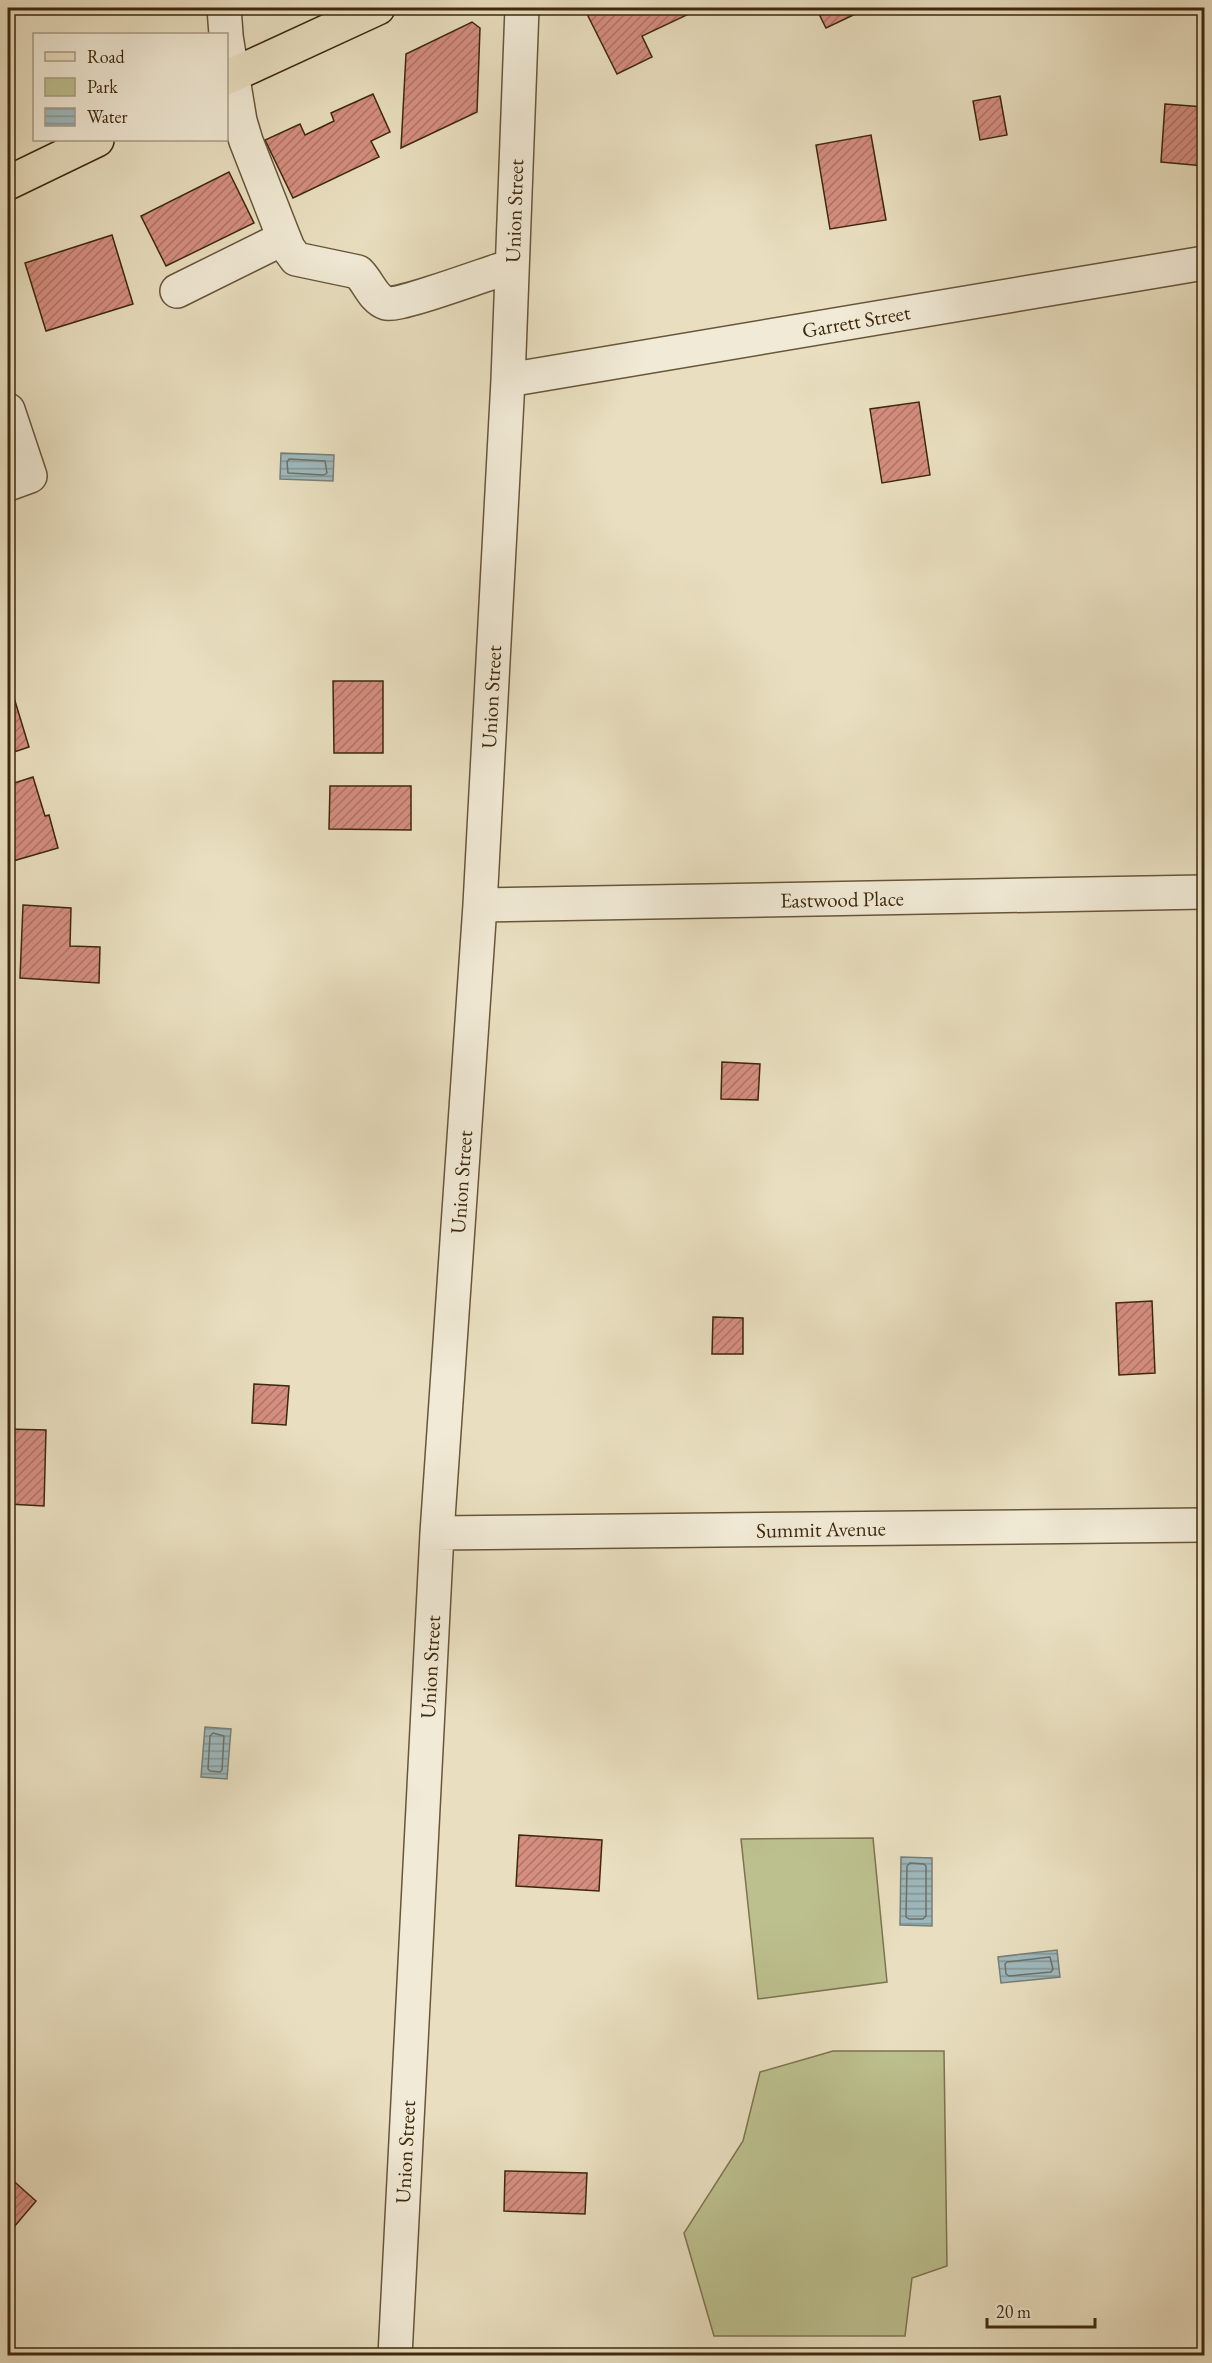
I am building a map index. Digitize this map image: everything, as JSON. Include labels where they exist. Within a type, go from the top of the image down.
[{"type":"main road","points":[[229,76],[378,8]]},
{"type":"main road","points":[[8,183],[95,141]]},
{"type":"street","points":[[224,8],[226,33]]},
{"type":"street","name":"Union Street","points":[[395,2355],[437,1533],[480,905],[508,380],[522,8]]},
{"type":"street","points":[[229,76],[246,141],[262,186],[288,248],[296,259],[358,272],[378,298],[388,304],[402,303],[512,266]]},
{"type":"street","points":[[177,291],[284,238]]},
{"type":"street","name":"Garrett Street","points":[[508,380],[1204,263]]},
{"type":"street","points":[[8,410],[30,476],[8,484]]},
{"type":"street","name":"Eastwood Place","points":[[480,905],[1204,892]]},
{"type":"street","name":"Summit Avenue","points":[[437,1533],[1204,1525]]},
{"type":"green space","points":[[873,1838],[887,1982],[758,1999],[741,1839]]},
{"type":"green space","points":[[833,2051],[944,2051],[947,2266],[912,2278],[905,2336],[714,2336],[684,2233],[743,2141],[760,2072]]},
{"type":"water","points":[[281,453],[334,455],[333,481],[280,479]]},
{"type":"water","points":[[205,1727],[231,1729],[227,1779],[201,1777]]},
{"type":"water","points":[[901,1857],[932,1858],[932,1926],[900,1925]]},
{"type":"water","points":[[1057,1950],[1060,1977],[1001,1983],[998,1957]]},
{"type":"building","points":[[584,8],[688,8],[691,13],[642,36],[652,57],[617,74]]},
{"type":"building","points":[[816,8],[868,8],[826,28]]},
{"type":"building","points":[[472,22],[480,28],[477,112],[401,148],[406,54]]},
{"type":"building","points":[[373,94],[390,132],[371,141],[379,157],[293,198],[265,140],[300,124],[305,135],[334,121],[331,113]]},
{"type":"building","points":[[1000,96],[1007,135],[980,140],[973,101]]},
{"type":"building","points":[[1165,104],[1204,107],[1204,166],[1161,162]]},
{"type":"building","points":[[871,135],[886,220],[830,229],[816,145]]},
{"type":"building","points":[[229,172],[254,223],[166,266],[141,216]]},
{"type":"building","points":[[112,235],[133,304],[46,331],[25,263]]},
{"type":"building","points":[[919,402],[930,475],[882,483],[870,409]]},
{"type":"building","points":[[8,678],[29,747],[8,754]]},
{"type":"building","points":[[333,681],[383,681],[383,753],[334,753]]},
{"type":"building","points":[[33,777],[45,816],[49,815],[58,848],[13,861],[8,844],[8,785]]},
{"type":"building","points":[[330,786],[411,786],[411,830],[329,829]]},
{"type":"building","points":[[23,905],[71,908],[70,946],[100,947],[99,983],[20,978]]},
{"type":"building","points":[[722,1062],[760,1064],[758,1100],[721,1099]]},
{"type":"building","points":[[1152,1301],[1155,1373],[1119,1375],[1116,1303]]},
{"type":"building","points":[[713,1317],[743,1318],[743,1354],[712,1354]]},
{"type":"building","points":[[254,1384],[289,1386],[286,1425],[252,1423]]},
{"type":"building","points":[[8,1429],[46,1430],[44,1506],[8,1504]]},
{"type":"building","points":[[519,1835],[602,1840],[599,1891],[516,1886]]},
{"type":"building","points":[[505,2171],[587,2173],[585,2214],[504,2211]]},
{"type":"building","points":[[8,2176],[36,2201],[8,2234]]}]
